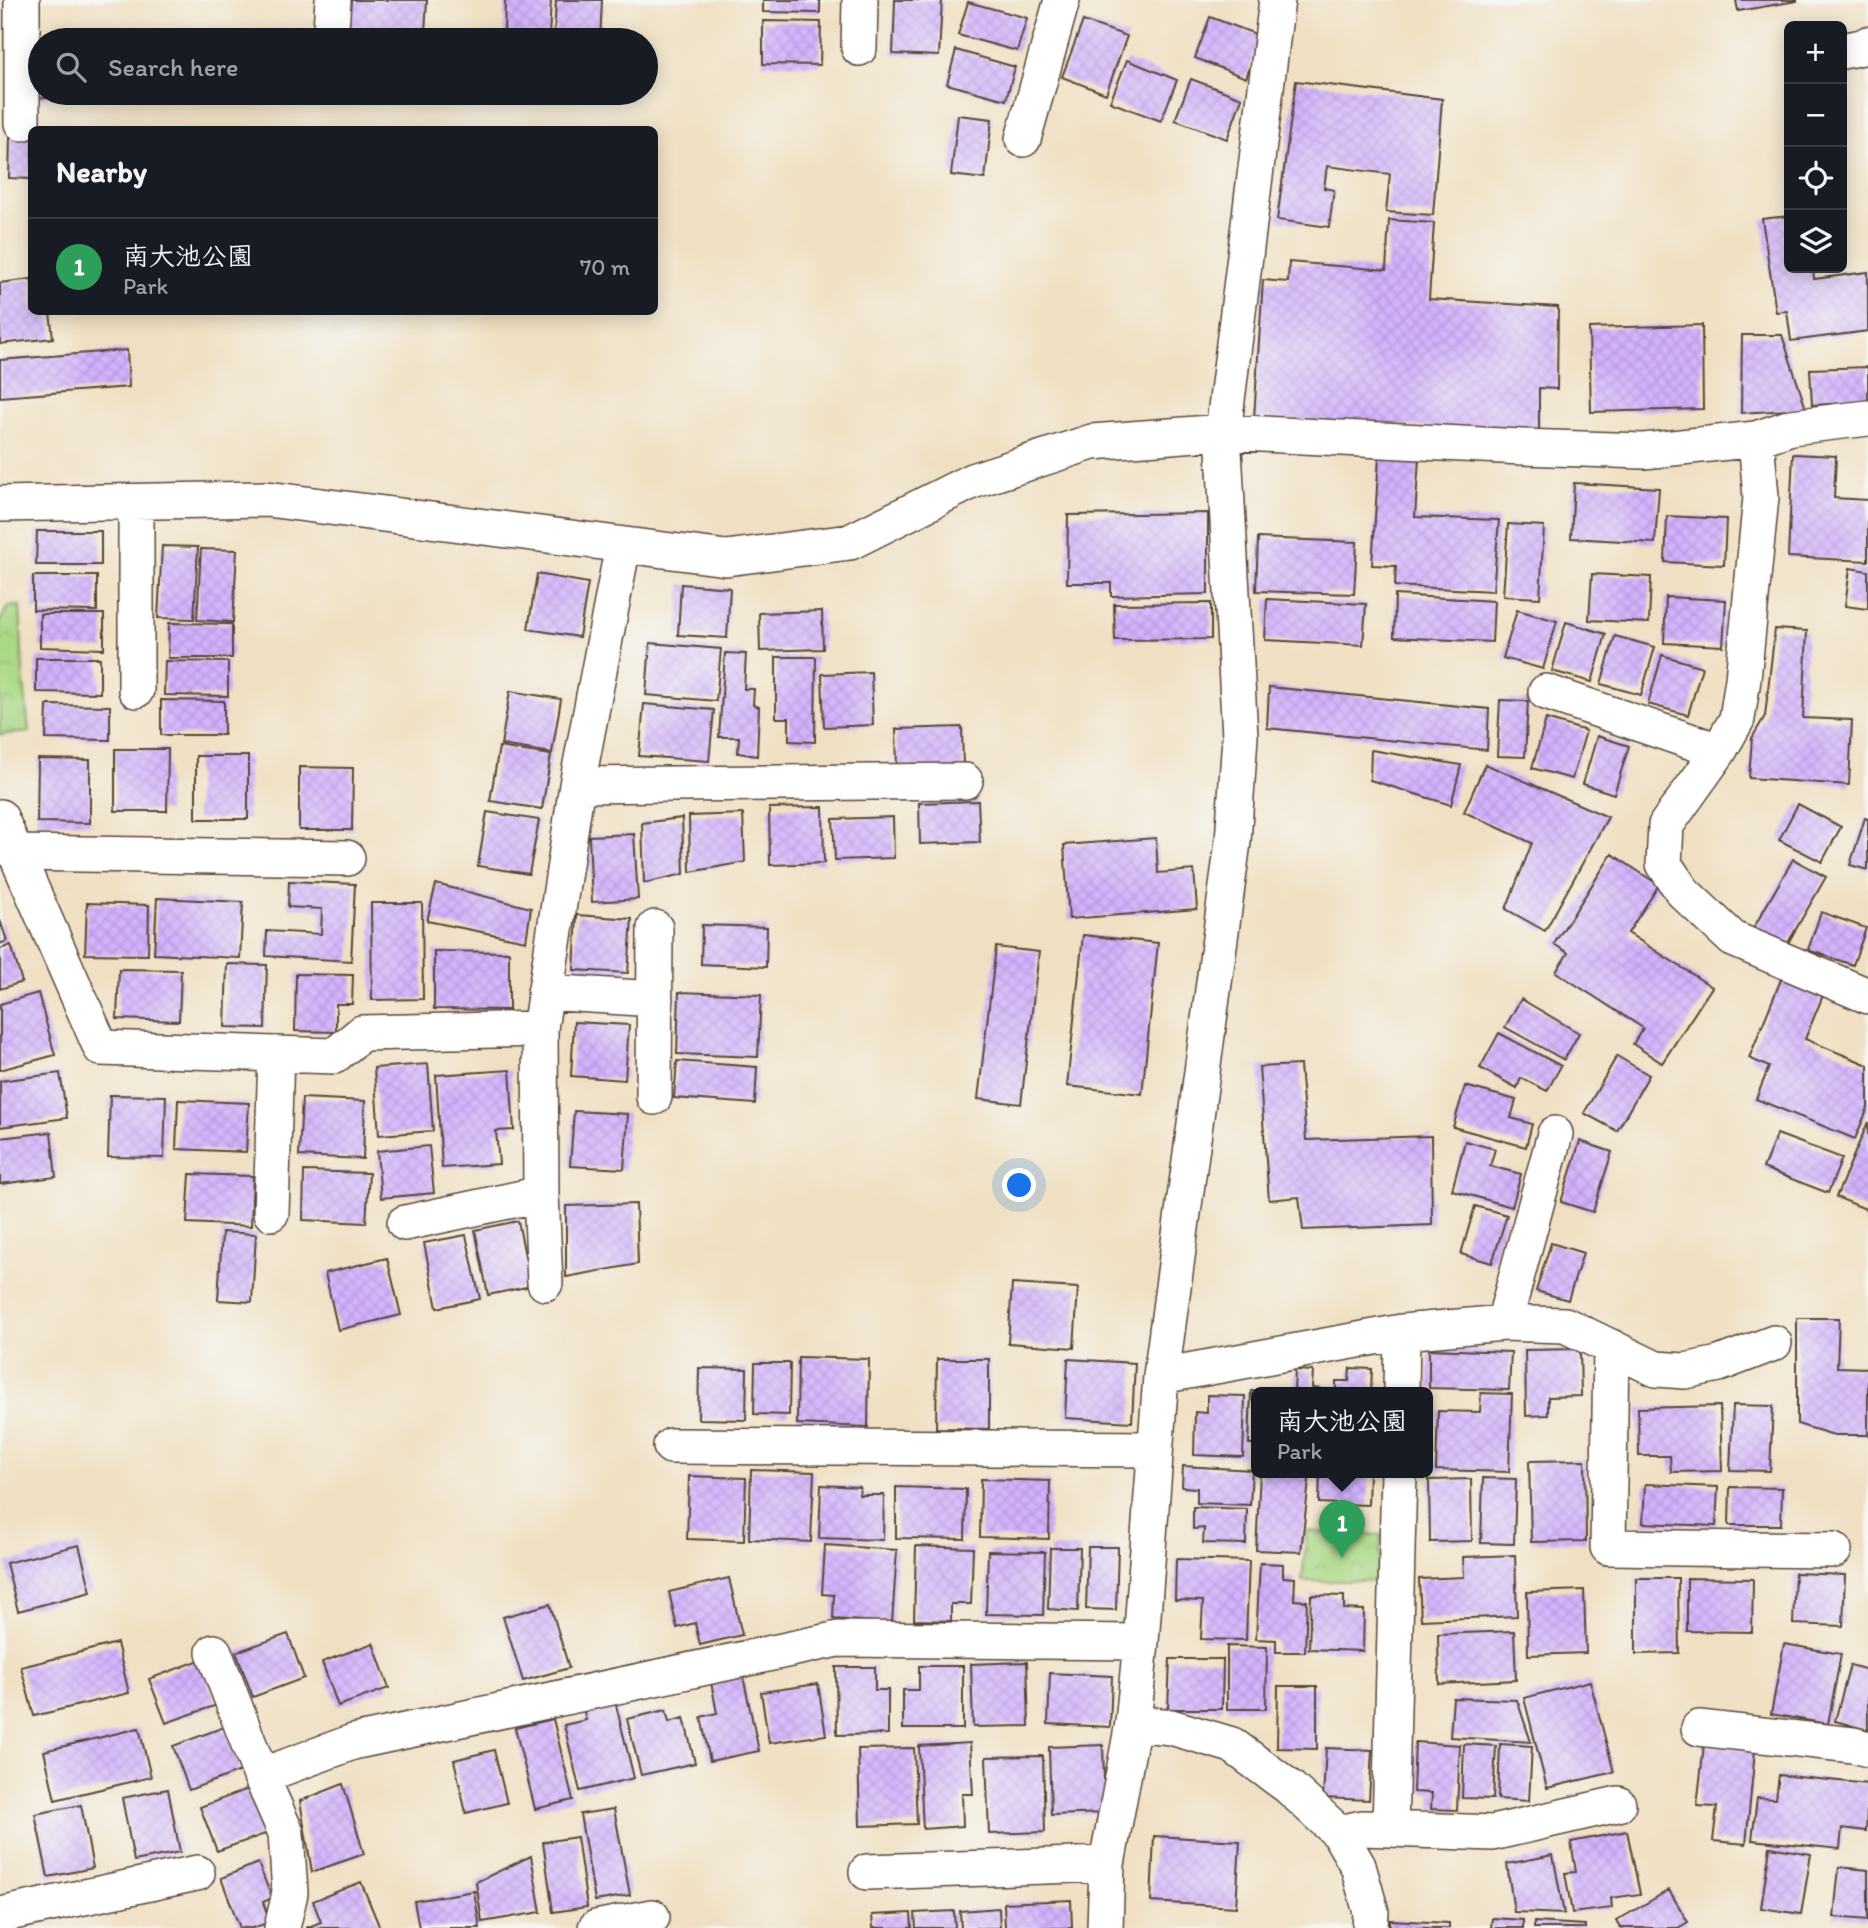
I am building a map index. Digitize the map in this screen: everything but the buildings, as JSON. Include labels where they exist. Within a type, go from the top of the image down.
[{"type":"street","points":[[22,0],[22,123]]},
{"type":"street","points":[[859,48],[860,0]]},
{"type":"street","points":[[1023,139],[1062,0]]},
{"type":"street","points":[[1105,1928],[1107,1864],[1133,1723],[1161,1376],[1233,842],[1240,736],[1223,432],[1278,0]]},
{"type":"street","points":[[1847,50],[1868,44]]},
{"type":"street","points":[[0,504],[267,499],[726,558],[850,542],[972,481],[1092,442],[1223,432],[1644,451],[1756,439],[1791,427],[1868,418]]},
{"type":"street","points":[[1756,439],[1761,497],[1737,719],[1719,751],[1666,825],[1664,864],[1684,892],[1733,939],[1868,996]]},
{"type":"street","points":[[136,502],[136,690]]},
{"type":"street","points":[[545,1283],[541,1194],[540,1029],[578,786],[622,545]]},
{"type":"street","points":[[1546,692],[1719,751]]},
{"type":"street","points":[[578,786],[965,781]]},
{"type":"street","points":[[0,817],[101,1048],[334,1056],[362,1033],[540,1029]]},
{"type":"street","points":[[15,853],[346,858]]},
{"type":"street","points":[[654,1097],[655,928]]},
{"type":"street","points":[[545,992],[655,999]]},
{"type":"street","points":[[271,1213],[276,1054]]},
{"type":"street","points":[[1504,1323],[1555,1134]]},
{"type":"street","points":[[405,1223],[541,1194]]},
{"type":"street","points":[[1161,1376],[1402,1332],[1504,1323],[1565,1325],[1656,1369],[1685,1371],[1719,1364],[1774,1343]]},
{"type":"street","points":[[1401,1387],[1402,1332]]},
{"type":"street","points":[[1611,1347],[1608,1547],[1834,1550]]},
{"type":"street","points":[[671,1446],[1155,1449]]},
{"type":"street","points":[[1390,1829],[1399,1478]]},
{"type":"street","points":[[261,1776],[353,1742],[838,1639],[1141,1642]]},
{"type":"street","points":[[214,1652],[261,1776],[286,1833],[290,1894],[282,1928]]},
{"type":"street","points":[[1133,1723],[1171,1727],[1232,1745],[1290,1787],[1339,1833],[1358,1866],[1370,1912],[1370,1928]]},
{"type":"street","points":[[1699,1728],[1853,1745],[1868,1749]]},
{"type":"street","points":[[1339,1833],[1362,1828],[1492,1833],[1618,1804]]},
{"type":"street","points":[[867,1872],[1107,1864]]},
{"type":"street","points":[[0,1914],[197,1873]]},
{"type":"street","points":[[596,1928],[652,1917]]},
{"type":"green space","points":[[8,606],[20,606],[29,732],[0,735],[0,622]]},
{"type":"green space","points":[[1307,1531],[1381,1535],[1379,1581],[1302,1581]]},
{"type":"place","name":"南大池公園","points":[[1342,1558]]}]
